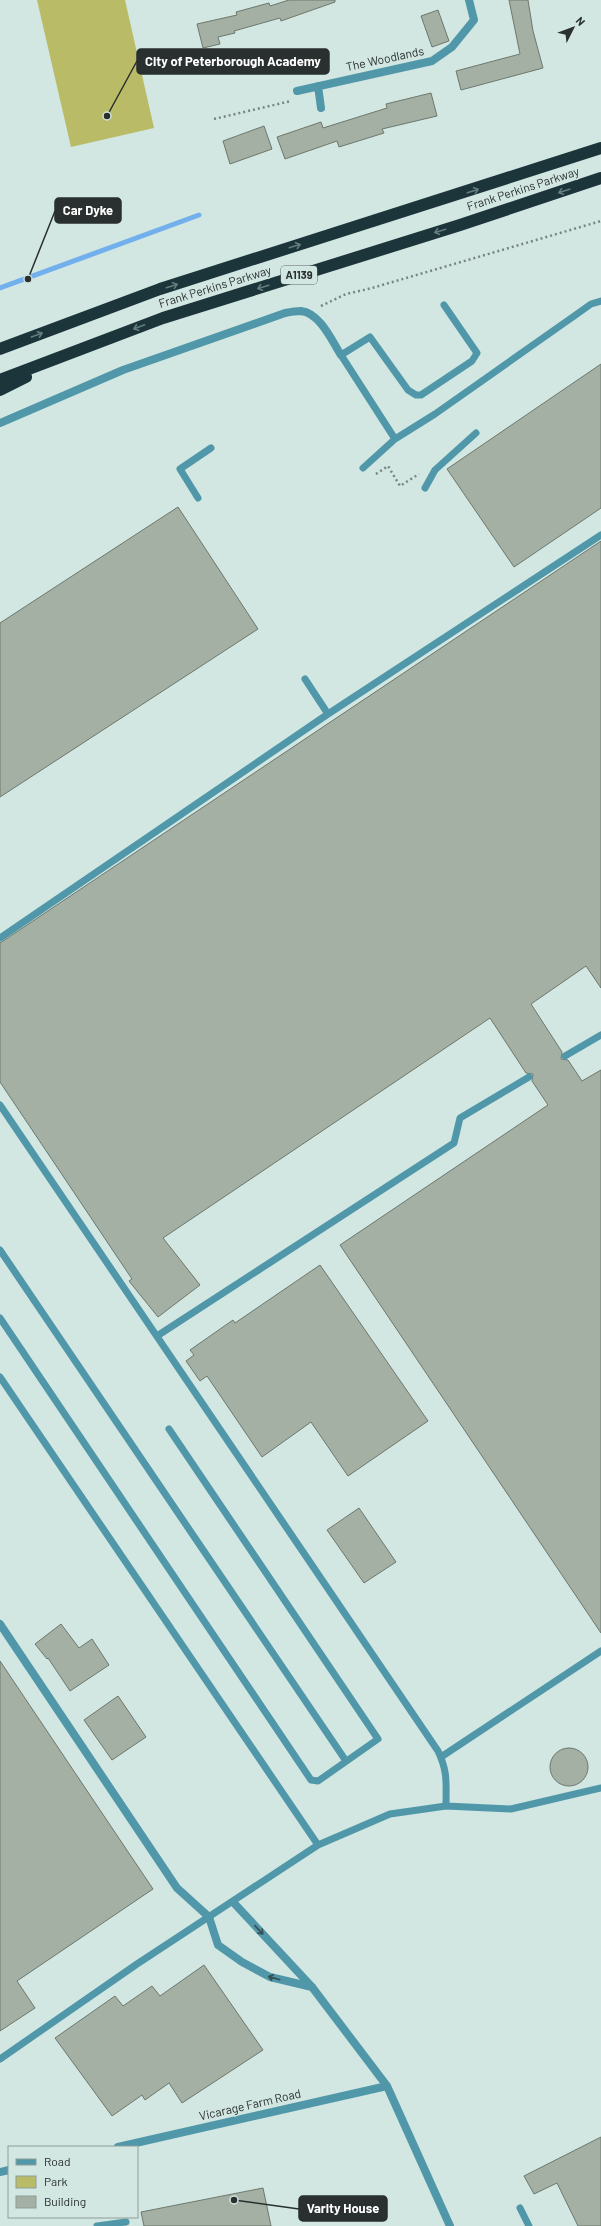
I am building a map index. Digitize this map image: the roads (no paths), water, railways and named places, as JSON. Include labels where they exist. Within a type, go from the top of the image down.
[{"type":"highway","name":"Frank Perkins Parkway","points":[[0,349],[160,290],[601,148]]},
{"type":"highway","name":"Frank Perkins Parkway","points":[[0,380],[163,318],[460,225],[601,178]]},
{"type":"highway","points":[[0,390],[92,345]]},
{"type":"street","name":"The Woodlands","points":[[297,91],[432,62],[452,47],[474,20],[469,0]]},
{"type":"street","points":[[318,86],[321,108]]},
{"type":"street","points":[[0,423],[123,370],[271,318],[300,311],[314,317],[329,336],[341,355]]},
{"type":"street","points":[[0,1624],[177,1888],[209,1917],[218,1945],[242,1962],[270,1977],[312,1986]]},
{"type":"street","points":[[233,1902],[312,1986],[387,2086],[450,2226]]},
{"type":"street","name":"Vicarage Farm Road","points":[[122,2146],[387,2086]]},
{"type":"lane","points":[[363,468],[395,439],[435,414],[576,314],[592,304],[601,301]]},
{"type":"lane","points":[[395,439],[341,355],[370,337],[408,390],[421,396],[472,361],[477,354],[444,305]]},
{"type":"lane","points":[[425,488],[435,470],[476,433]]},
{"type":"lane","points":[[198,498],[180,469],[211,448]]},
{"type":"lane","points":[[0,938],[328,714],[601,535]]},
{"type":"lane","points":[[305,679],[328,714]]},
{"type":"lane","points":[[565,1056],[601,1035]]},
{"type":"lane","points":[[157,1336],[454,1143],[460,1118],[529,1077]]},
{"type":"lane","points":[[0,1105],[441,1757],[446,1768],[446,1806]]},
{"type":"lane","points":[[0,1250],[346,1761]]},
{"type":"lane","points":[[0,1318],[311,1780],[318,1781],[378,1739],[169,1429]]},
{"type":"lane","points":[[0,1377],[318,1845]]},
{"type":"lane","points":[[441,1757],[601,1651]]},
{"type":"lane","points":[[0,2059],[318,1845],[390,1814],[446,1806],[511,1809],[601,1788]]},
{"type":"lane","points":[[520,2208],[529,2226]]},
{"type":"lane","points":[[97,2226],[126,2222]]},
{"type":"waterway","points":[[0,288],[199,215]]},
{"type":"place","name":"City of Peterborough Academy","points":[[107,116]]},
{"type":"place","name":"Car Dyke","points":[[28,279]]},
{"type":"place","name":"Varity House","points":[[234,2200]]}]
